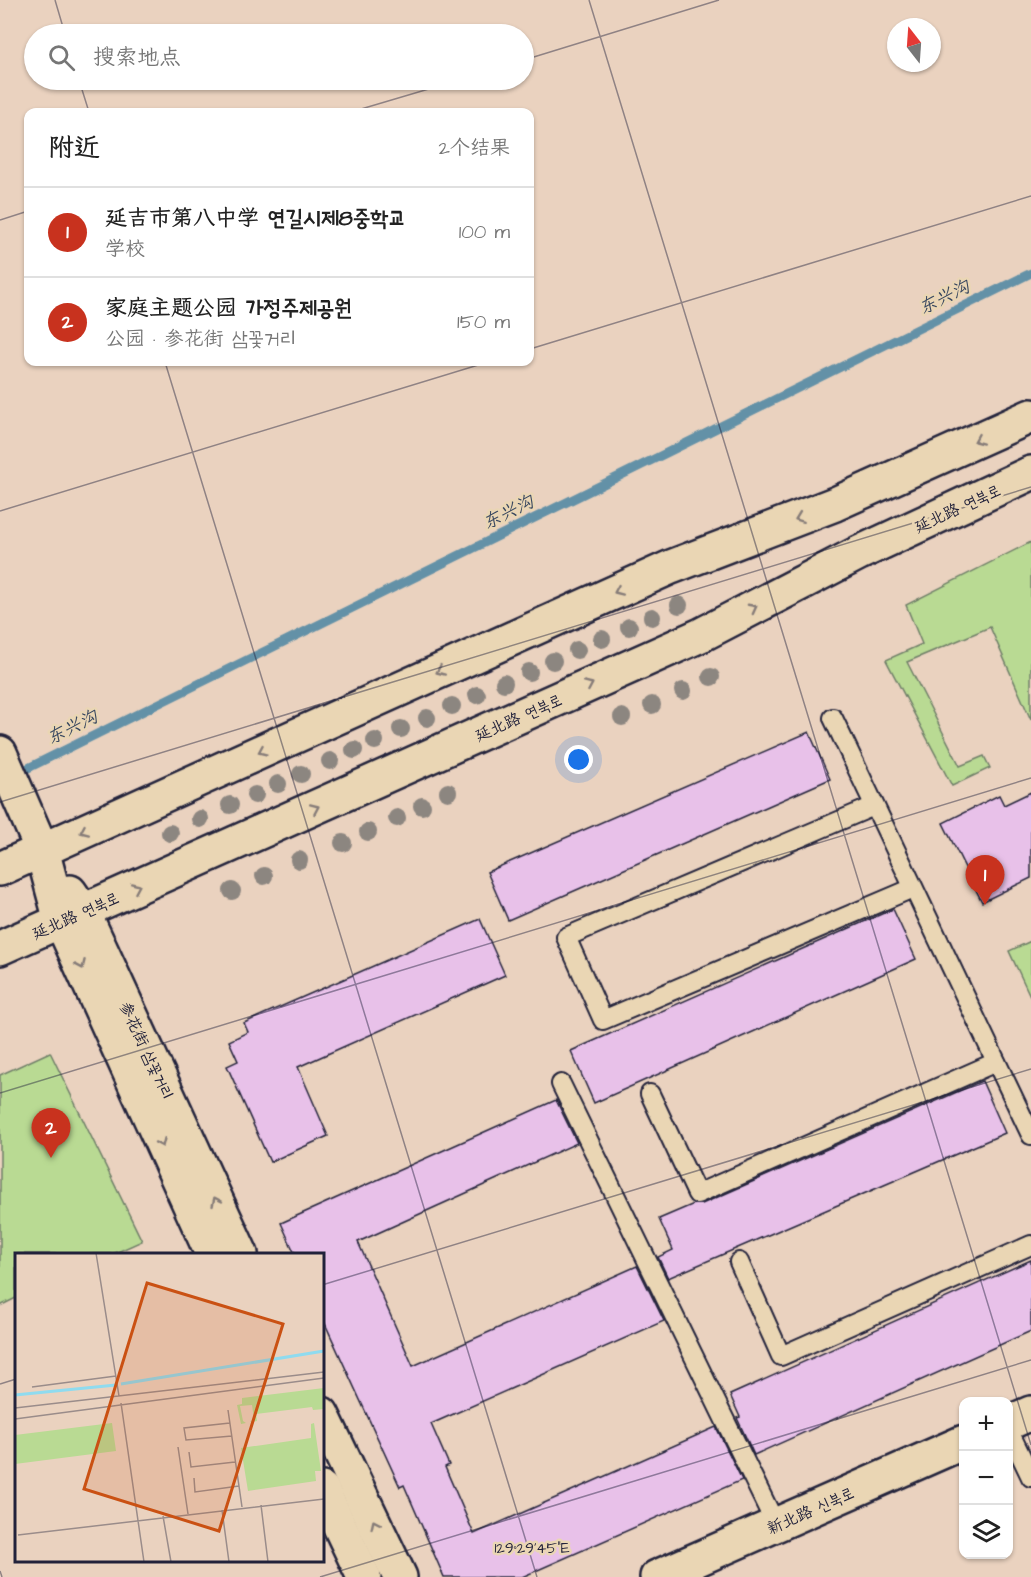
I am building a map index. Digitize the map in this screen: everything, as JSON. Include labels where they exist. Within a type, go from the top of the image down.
[{"type":"main road","points":[[0,869],[671,567],[835,504],[1031,416]]},
{"type":"main road","name":"延北路 연북로","points":[[0,948],[701,635],[859,553],[1031,473]]},
{"type":"main road","name":"参花街 삼꽃거리","points":[[1,756],[72,916],[212,1253]]},
{"type":"main road","name":"参花街 삼꽃거리","points":[[72,916],[240,1253]]},
{"type":"main road","points":[[1013,1421],[1031,1413]]},
{"type":"main road","points":[[324,1418],[400,1577]]},
{"type":"main road","name":"新北路 신북로","points":[[657,1577],[959,1444]]},
{"type":"main road","points":[[324,1493],[364,1577]]},
{"type":"lane","points":[[832,718],[1031,1136]]},
{"type":"lane","points":[[874,806],[566,937],[603,1020],[914,888]]},
{"type":"lane","points":[[650,1094],[697,1194],[996,1062]]},
{"type":"lane","points":[[561,1084],[776,1525]]},
{"type":"lane","points":[[739,1262],[782,1356],[1031,1245]]},
{"type":"lane","points":[[1013,1440],[1031,1478]]},
{"type":"green space","points":[[1031,542],[1031,720],[990,627],[907,662],[960,766],[984,756],[990,768],[952,786],[886,660],[922,644],[906,605]]},
{"type":"green space","points":[[1031,941],[1031,998],[1009,951]]},
{"type":"green space","points":[[50,1052],[142,1241],[115,1253],[15,1253],[15,1298],[0,1306],[0,1075]]},
{"type":"building","points":[[809,732],[830,779],[508,920],[487,872]]},
{"type":"building","points":[[1031,792],[1031,878],[982,902],[943,823],[999,795],[1004,805]]},
{"type":"building","points":[[893,909],[916,959],[594,1103],[571,1051]]},
{"type":"building","points":[[480,919],[505,975],[298,1067],[328,1136],[270,1162],[227,1066],[238,1061],[229,1041],[248,1032],[244,1023]]},
{"type":"building","points":[[982,1081],[1005,1133],[668,1278],[658,1257],[673,1250],[659,1219],[694,1204],[702,1204]]},
{"type":"building","points":[[556,1100],[577,1143],[358,1242],[413,1366],[637,1266],[664,1321],[431,1424],[449,1465],[445,1467],[474,1534],[716,1427],[742,1480],[522,1577],[444,1577],[404,1485],[400,1487],[324,1321],[324,1253],[295,1253],[281,1223]]},
{"type":"building","points":[[1031,1260],[1031,1331],[754,1455],[737,1418],[740,1417],[730,1395]]},
{"type":"waterway","name":"东兴沟","points":[[16,774],[1031,273]]},
{"type":"place","name":"延吉市第八中学 연길시제8중학교","points":[[985,905]]},
{"type":"place","name":"家庭主题公园 가정주제공원","points":[[51,1158]]}]
